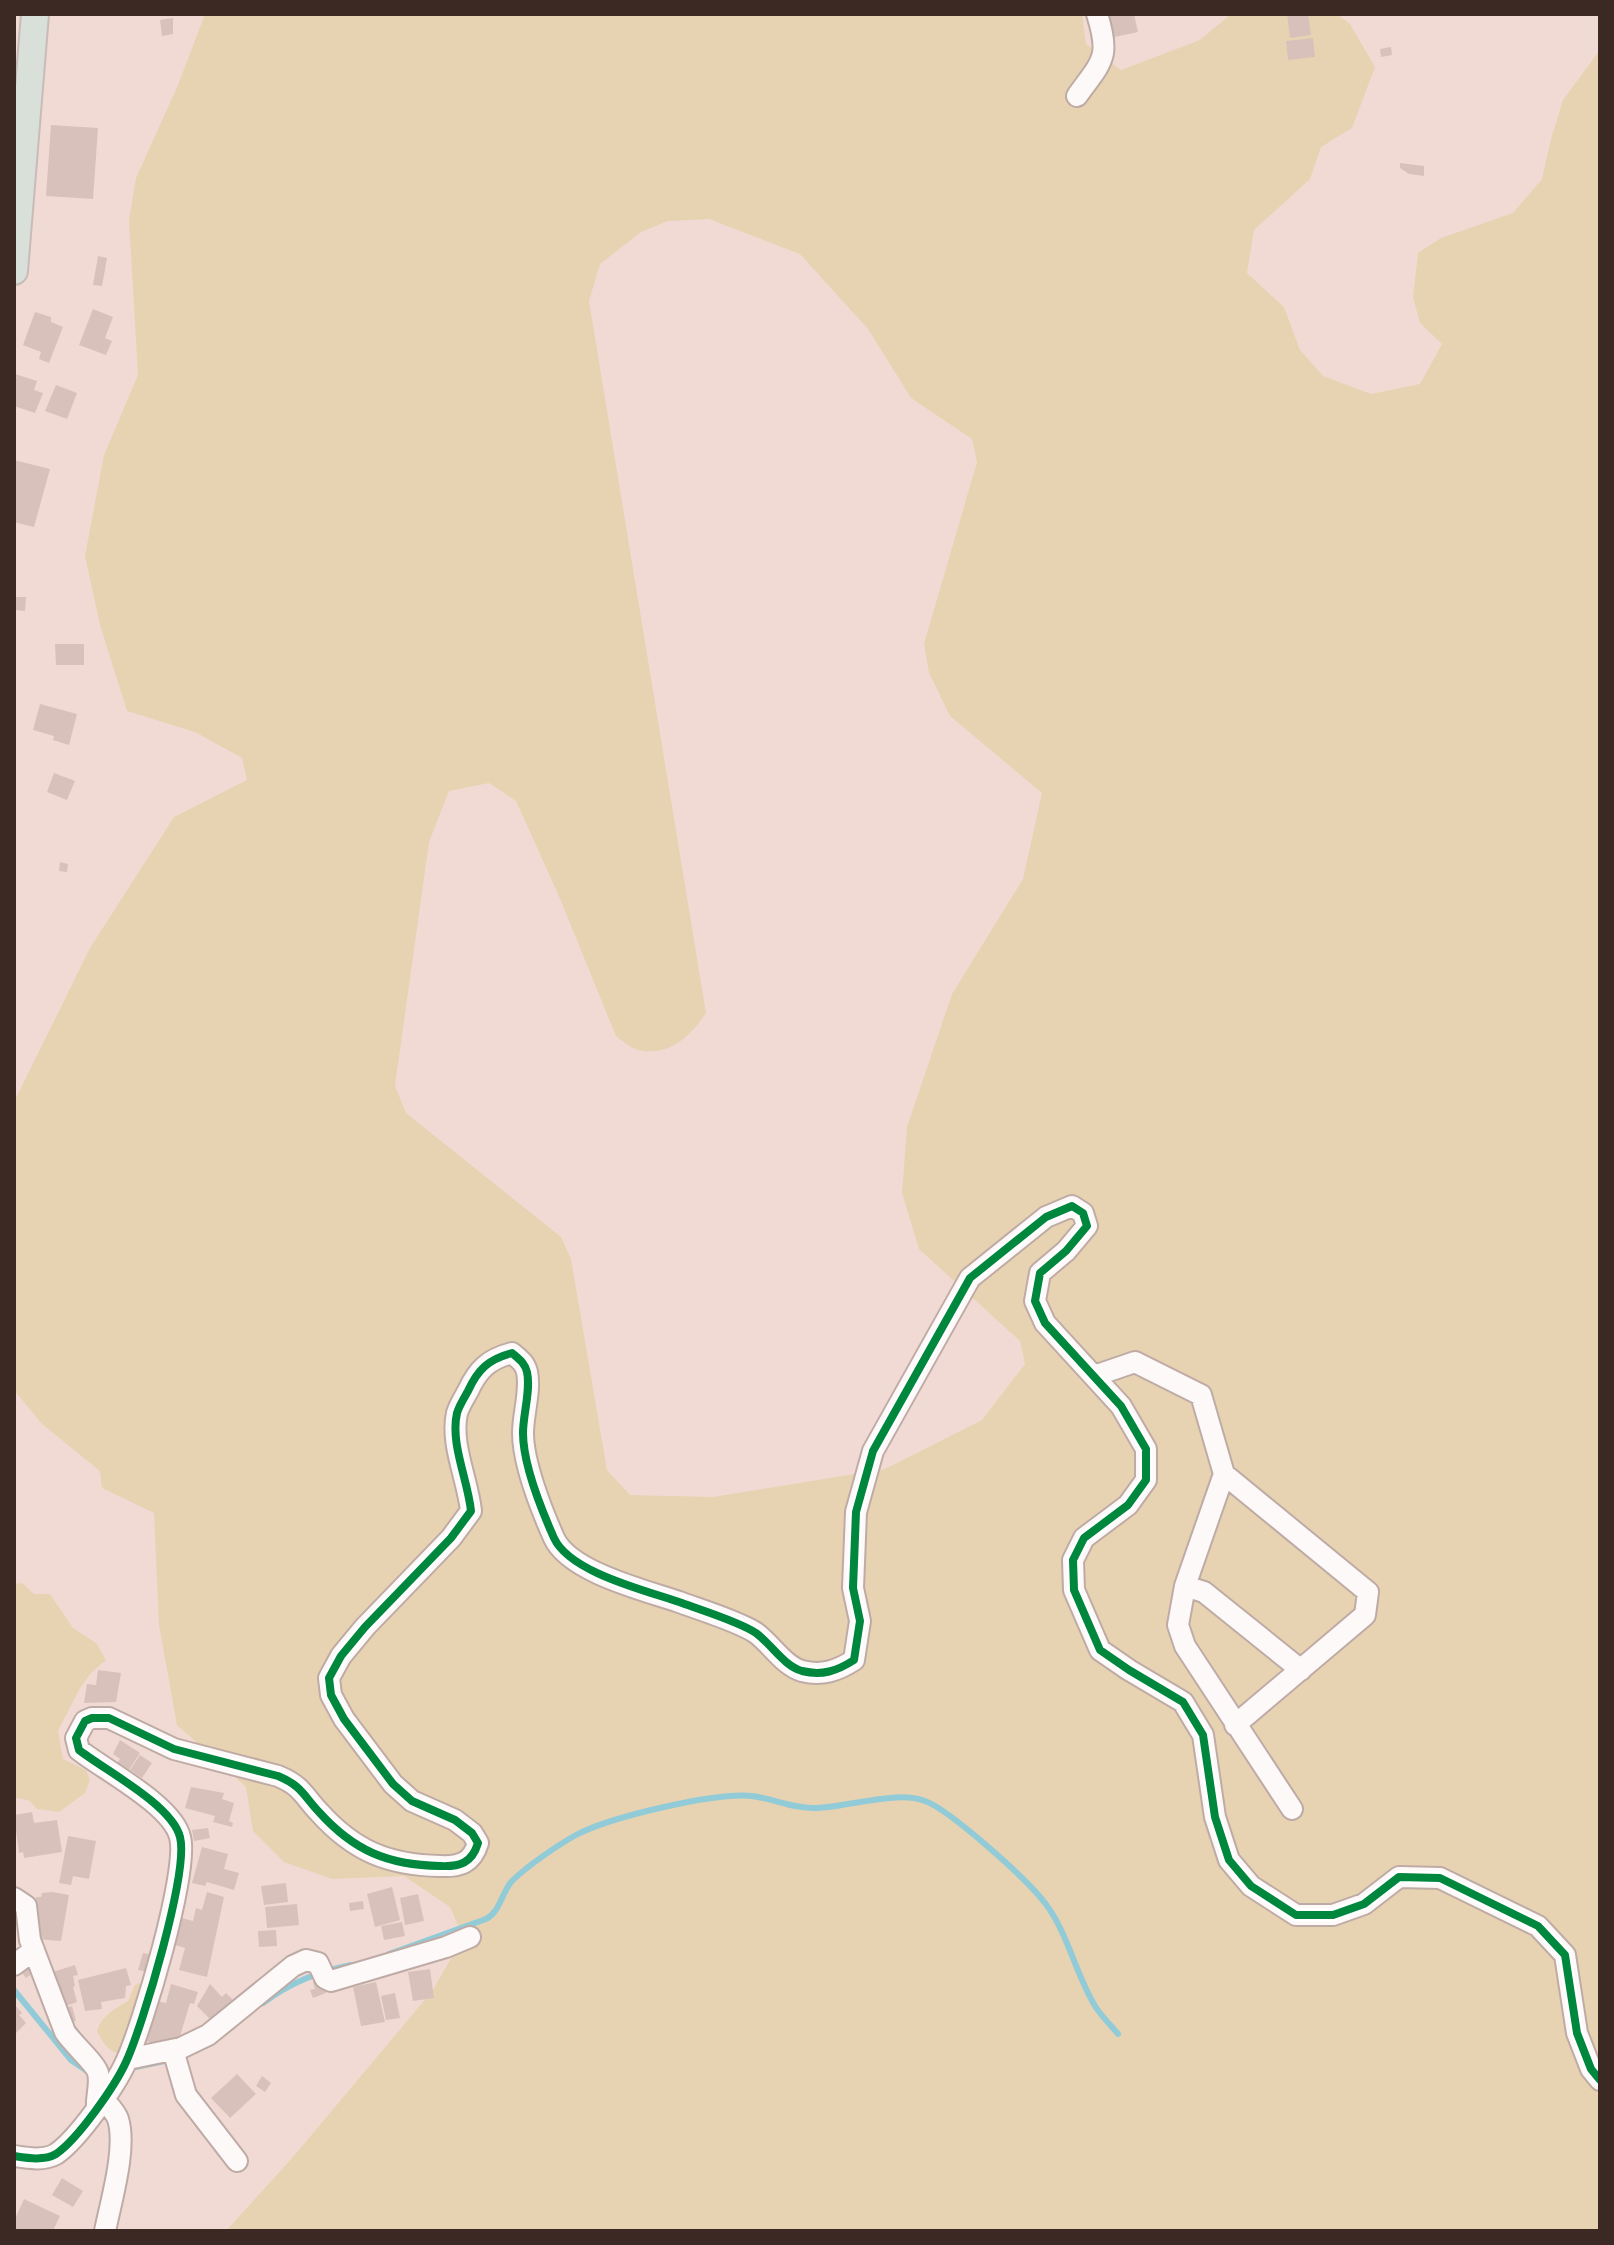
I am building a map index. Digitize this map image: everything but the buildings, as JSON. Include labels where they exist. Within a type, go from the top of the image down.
[{"type":"main road","points":[[14,271],[22,90],[35,14]]},
{"type":"street","points":[[1077,96],[1105,54],[1097,14]]},
{"type":"street","points":[[14,2156],[37,2158],[56,2154],[103,2086],[127,2060],[142,2025],[174,1903],[181,1838],[169,1816],[159,1807],[79,1750],[76,1738],[85,1721],[109,1718],[174,1749],[294,1783],[343,1837],[362,1850],[405,1864],[438,1866],[458,1866],[474,1856],[478,1843],[472,1833],[455,1820],[412,1801],[393,1784],[344,1719],[331,1695],[329,1678],[341,1656],[365,1627],[451,1538],[471,1511],[457,1438],[457,1414],[474,1376],[489,1360],[512,1353],[522,1361],[528,1373],[523,1436],[528,1464],[555,1542],[600,1574],[755,1632],[797,1670],[816,1674],[838,1670],[854,1660],[860,1621],[853,1588],[856,1512],[873,1451],[970,1278],[1046,1217],[1072,1206],[1083,1213],[1087,1226],[1066,1251],[1040,1273],[1035,1301],[1045,1323],[1131,1419],[1146,1449],[1146,1480],[1128,1505],[1084,1538],[1073,1560],[1074,1590],[1100,1650],[1183,1702],[1203,1735],[1215,1817],[1229,1860],[1251,1886],[1296,1915],[1333,1915],[1364,1904],[1399,1877],[1440,1878],[1538,1926],[1565,1955],[1577,2033],[1591,2069],[1600,2080]]},
{"type":"street","points":[[1094,1376],[1135,1362],[1201,1395],[1224,1474],[1368,1592],[1365,1615],[1235,1725]]},
{"type":"street","points":[[1224,1474],[1185,1586],[1178,1625],[1185,1646],[1292,1809]]},
{"type":"street","points":[[1185,1586],[1204,1592],[1301,1670]]},
{"type":"street","points":[[14,1898],[26,1906],[34,1950],[65,2032],[103,2086],[115,2112],[120,2131],[119,2151],[105,2231]]},
{"type":"street","points":[[127,2060],[174,2056],[208,2035],[293,1966],[306,1960],[331,1981],[342,1980],[470,1937]]},
{"type":"street","points":[[14,1965],[34,1950]]},
{"type":"street","points":[[174,2056],[186,2095],[237,2161]]},
{"type":"shaded area","points":[[205,14],[1082,14],[1086,44],[1121,70],[1200,40],[1231,14],[1337,14],[1350,24],[1375,67],[1352,128],[1321,147],[1310,179],[1254,230],[1247,273],[1284,307],[1300,350],[1323,376],[1371,394],[1420,384],[1442,344],[1420,323],[1413,297],[1418,253],[1441,238],[1513,213],[1542,179],[1563,100],[1600,50],[1600,2231],[226,2231],[293,2157],[433,1990],[463,1937],[450,1907],[404,1876],[332,1879],[284,1862],[253,1831],[246,1787],[177,1725],[159,1625],[154,1513],[102,1488],[100,1471],[42,1424],[14,1390],[14,1102],[90,948],[174,817],[247,780],[242,758],[195,732],[127,711],[100,625],[85,556],[104,455],[138,375],[129,220],[136,178],[178,85]],"holes":[[[709,219],[800,254],[868,329],[911,398],[972,439],[977,462],[924,644],[929,673],[950,716],[1042,793],[1023,879],[952,994],[907,1127],[902,1193],[919,1249],[1020,1341],[1025,1364],[982,1420],[885,1469],[713,1497],[630,1495],[607,1470],[571,1259],[561,1237],[406,1113],[395,1086],[429,842],[449,791],[489,783],[516,801],[616,1036],[638,1050],[660,1050],[686,1037],[706,1013],[589,301],[600,264],[641,232],[668,221]]]},
{"type":"shaded area","points":[[22,1583],[34,1594],[50,1594],[73,1628],[96,1643],[106,1660],[80,1688],[58,1731],[63,1759],[86,1770],[90,1780],[85,1793],[59,1812],[37,1809],[30,1801],[14,1797],[14,1584]]},
{"type":"shaded area","points":[[139,1983],[143,1991],[122,2050],[113,2052],[97,2031],[99,2025],[128,2001]]},
{"type":"waterway","points":[[389,1954],[486,1919],[495,1911],[512,1881],[526,1869],[576,1835],[613,1821],[663,1807],[735,1796],[752,1796],[809,1808],[887,1798],[914,1798],[937,1807],[952,1818],[1036,1892],[1060,1927],[1095,2006],[1118,2034]]},
{"type":"waterway","points":[[263,2003],[305,1979],[351,1965]]},
{"type":"waterway","points":[[14,1990],[71,2060],[87,2071]]},
{"type":"waterway","points":[[126,2069],[174,2059]]},
{"type":"cycle path","points":[[14,2156],[41,2158],[56,2154],[85,2125],[114,2084],[126,2062],[143,2016],[178,1881],[180,1837],[174,1825],[137,1789],[79,1750],[76,1738],[85,1721],[109,1718],[174,1749],[278,1776],[297,1787],[345,1837],[388,1859],[447,1866],[469,1859],[478,1843],[472,1833],[455,1820],[412,1801],[393,1784],[344,1719],[331,1695],[329,1678],[341,1656],[365,1627],[451,1538],[471,1511],[456,1437],[457,1413],[480,1371],[497,1358],[512,1353],[527,1372],[523,1433],[530,1472],[549,1527],[563,1550],[576,1561],[611,1579],[749,1629],[789,1664],[802,1671],[823,1673],[848,1664],[854,1660],[860,1621],[853,1588],[856,1512],[873,1451],[970,1278],[1046,1217],[1072,1206],[1083,1213],[1087,1226],[1066,1251],[1040,1273],[1035,1301],[1045,1323],[1121,1406],[1146,1449],[1146,1480],[1128,1505],[1084,1538],[1073,1560],[1074,1590],[1100,1650],[1183,1702],[1203,1735],[1215,1817],[1229,1860],[1251,1886],[1296,1915],[1333,1915],[1364,1904],[1399,1877],[1440,1878],[1538,1926],[1565,1955],[1577,2033],[1591,2069],[1600,2080]]}]
